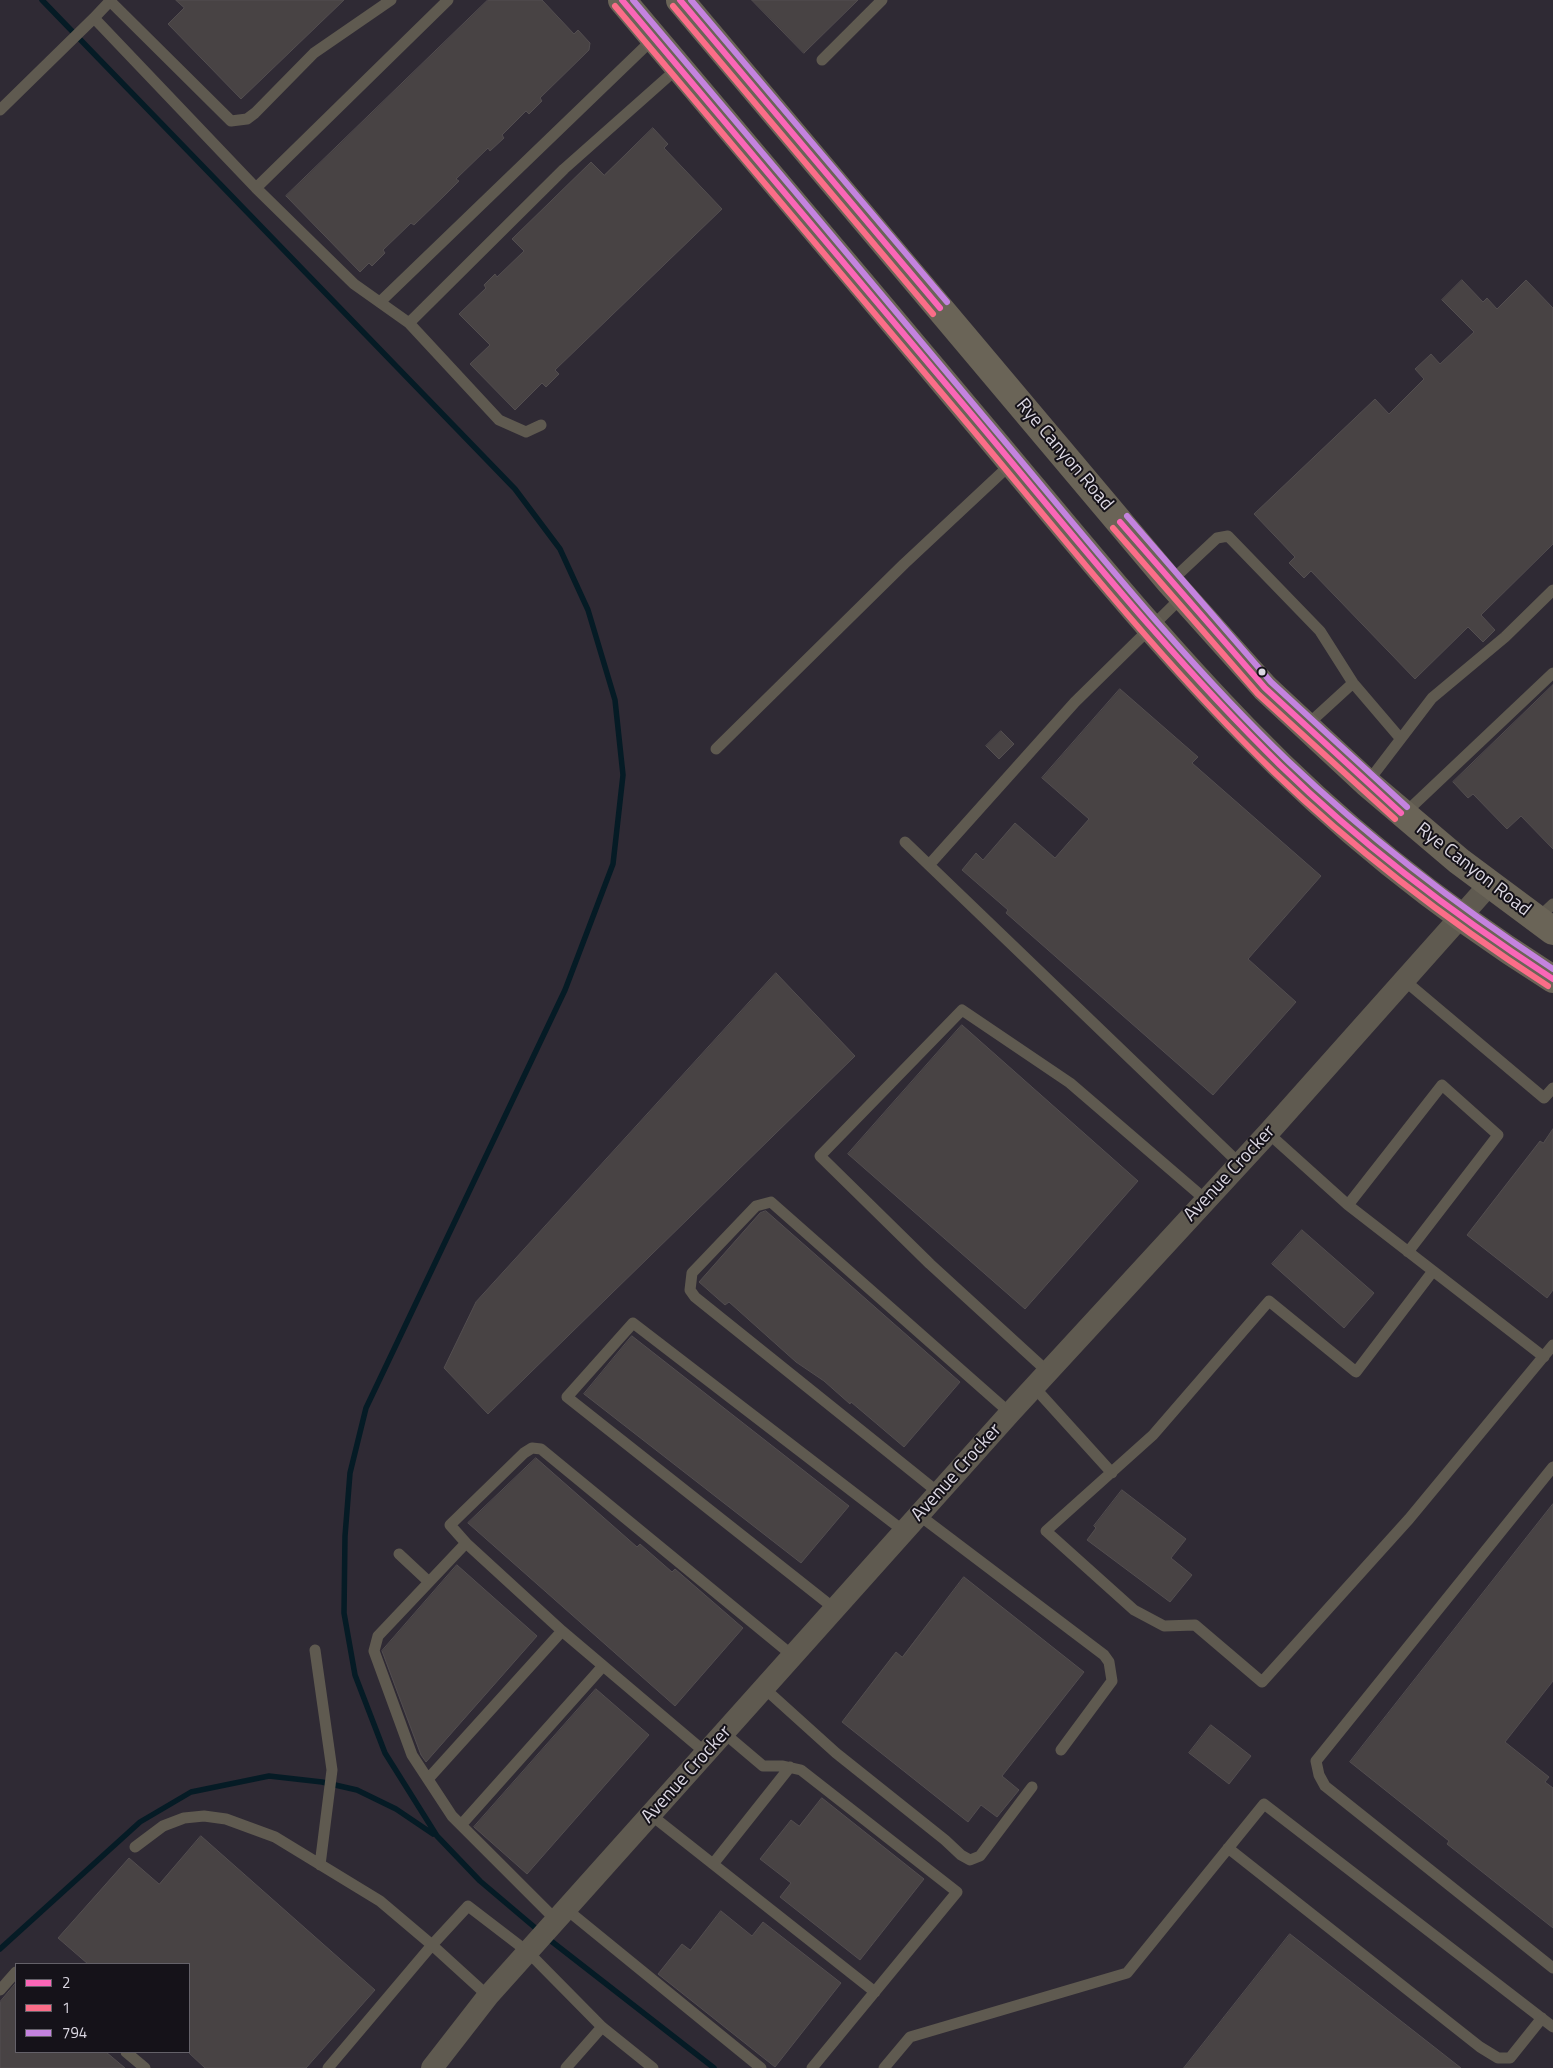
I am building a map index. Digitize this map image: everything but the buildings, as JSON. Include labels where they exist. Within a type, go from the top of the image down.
[{"type":"main road","points":[[622,0],[1150,626],[1246,732],[1288,773],[1354,831],[1461,916],[1553,978]]},
{"type":"main road","name":"Rye Canyon Road","points":[[680,0],[1176,589],[1265,688],[1366,783],[1489,885],[1547,918]]},
{"type":"street","name":"Avenue Crocker","points":[[432,2068],[488,1996],[1010,1414],[1268,1133],[1489,885]]},
{"type":"lane","points":[[0,110],[111,1],[231,121],[247,119],[256,113],[314,53],[391,0]]},
{"type":"lane","points":[[256,188],[448,0]]},
{"type":"lane","points":[[822,60],[882,0]]},
{"type":"lane","points":[[94,18],[256,188],[354,284],[409,323],[499,420],[526,432],[541,425]]},
{"type":"lane","points":[[380,302],[654,38]]},
{"type":"lane","points":[[409,323],[564,169],[679,66]]},
{"type":"lane","points":[[716,749],[904,564],[1012,463]]},
{"type":"lane","points":[[929,866],[1075,702],[1150,626],[1176,589],[1217,538],[1228,536],[1320,631],[1353,683],[1400,738]]},
{"type":"lane","points":[[1366,783],[1432,698],[1505,637],[1553,590]]},
{"type":"lane","points":[[1404,815],[1553,672]]},
{"type":"lane","points":[[1305,727],[1353,683]]},
{"type":"lane","points":[[905,842],[1240,1164]]},
{"type":"lane","points":[[1404,980],[1544,1098],[1553,1088]]},
{"type":"lane","points":[[1112,1473],[1041,1380],[930,1264],[820,1156],[962,1010],[1070,1083],[1206,1200]]},
{"type":"lane","points":[[1348,1205],[1442,1085],[1498,1134],[1408,1252]]},
{"type":"lane","points":[[1268,1133],[1348,1205],[1544,1357]]},
{"type":"lane","points":[[939,1493],[696,1297],[690,1290],[692,1273],[756,1206],[770,1202],[1010,1414]]},
{"type":"lane","points":[[1433,1271],[1356,1372],[1270,1301],[1153,1435],[1046,1531],[1134,1610],[1164,1626],[1195,1625],[1262,1682],[1409,1519],[1553,1345]]},
{"type":"lane","points":[[835,1609],[567,1396],[633,1323],[912,1523],[1104,1655],[1109,1662],[1112,1681],[1061,1750]]},
{"type":"lane","points":[[706,1753],[562,1631],[466,1543],[450,1525],[524,1453],[532,1448],[541,1449],[793,1656]]},
{"type":"lane","points":[[1553,1467],[1316,1761],[1319,1775],[1325,1786],[1553,1968]]},
{"type":"lane","points":[[466,1543],[378,1636],[374,1651],[412,1755],[452,1816],[561,1915],[761,2068]]},
{"type":"lane","points":[[399,1554],[429,1582]]},
{"type":"lane","points":[[428,1779],[562,1631]]},
{"type":"lane","points":[[315,1650],[330,1757],[331,1778],[320,1864]]},
{"type":"lane","points":[[461,1825],[603,1666]]},
{"type":"lane","points":[[764,1688],[836,1753],[945,1840],[961,1855],[970,1860],[980,1856],[1032,1787]]},
{"type":"lane","points":[[724,1733],[763,1766],[790,1767],[801,1770],[957,1892],[812,2068]]},
{"type":"lane","points":[[713,1864],[790,1767]]},
{"type":"lane","points":[[884,2068],[910,2037],[1127,1973],[1264,1804],[1553,2027]]},
{"type":"lane","points":[[651,1815],[875,1992]]},
{"type":"lane","points":[[135,1847],[163,1826],[184,1818],[204,1816],[226,1819],[275,1837],[380,1901],[488,1996]]},
{"type":"lane","points":[[1228,1848],[1480,2047],[1498,2058],[1510,2058],[1542,2018]]},
{"type":"lane","points":[[328,2068],[432,1945],[468,1906],[528,1952],[602,2027],[653,2068]]},
{"type":"lane","points":[[0,1990],[15,1973]]},
{"type":"lane","points":[[566,2068],[602,2027]]},
{"type":"lane","points":[[127,2053],[145,2068]]},
{"type":"waterway","points":[[42,0],[515,489],[560,549],[588,610],[615,700],[623,775],[613,864],[565,990],[366,1408],[350,1473],[345,1536],[344,1613],[355,1675],[385,1753],[437,1836],[480,1881],[539,1931]]},
{"type":"waterway","points":[[0,1949],[140,1822],[191,1792],[269,1776],[322,1782],[357,1790],[396,1809],[433,1834]]},
{"type":"waterway","points":[[546,1937],[714,2068]]},
{"type":"transit line","name":"2","points":[[622,0],[1088,554],[1201,683],[1280,765],[1377,852],[1446,905],[1553,979]]},
{"type":"transit line","name":"794","points":[[633,0],[1132,593],[1247,721],[1319,790],[1383,845],[1449,897],[1553,969]]},
{"type":"transit line","name":"2","points":[[680,0],[940,308]]},
{"type":"transit line","name":"794","points":[[691,0],[947,302]]},
{"type":"transit line","name":"1","points":[[615,6],[1119,605],[1234,732],[1306,802],[1372,859],[1441,912],[1548,986]]},
{"type":"transit line","name":"1","points":[[673,6],[933,314]]},
{"type":"transit line","name":"794","points":[[1127,516],[1271,682],[1407,807]]},
{"type":"transit line","name":"2","points":[[1120,522],[1265,688],[1401,813]]},
{"type":"transit line","name":"1","points":[[1113,528],[1258,694],[1395,819]]}]
